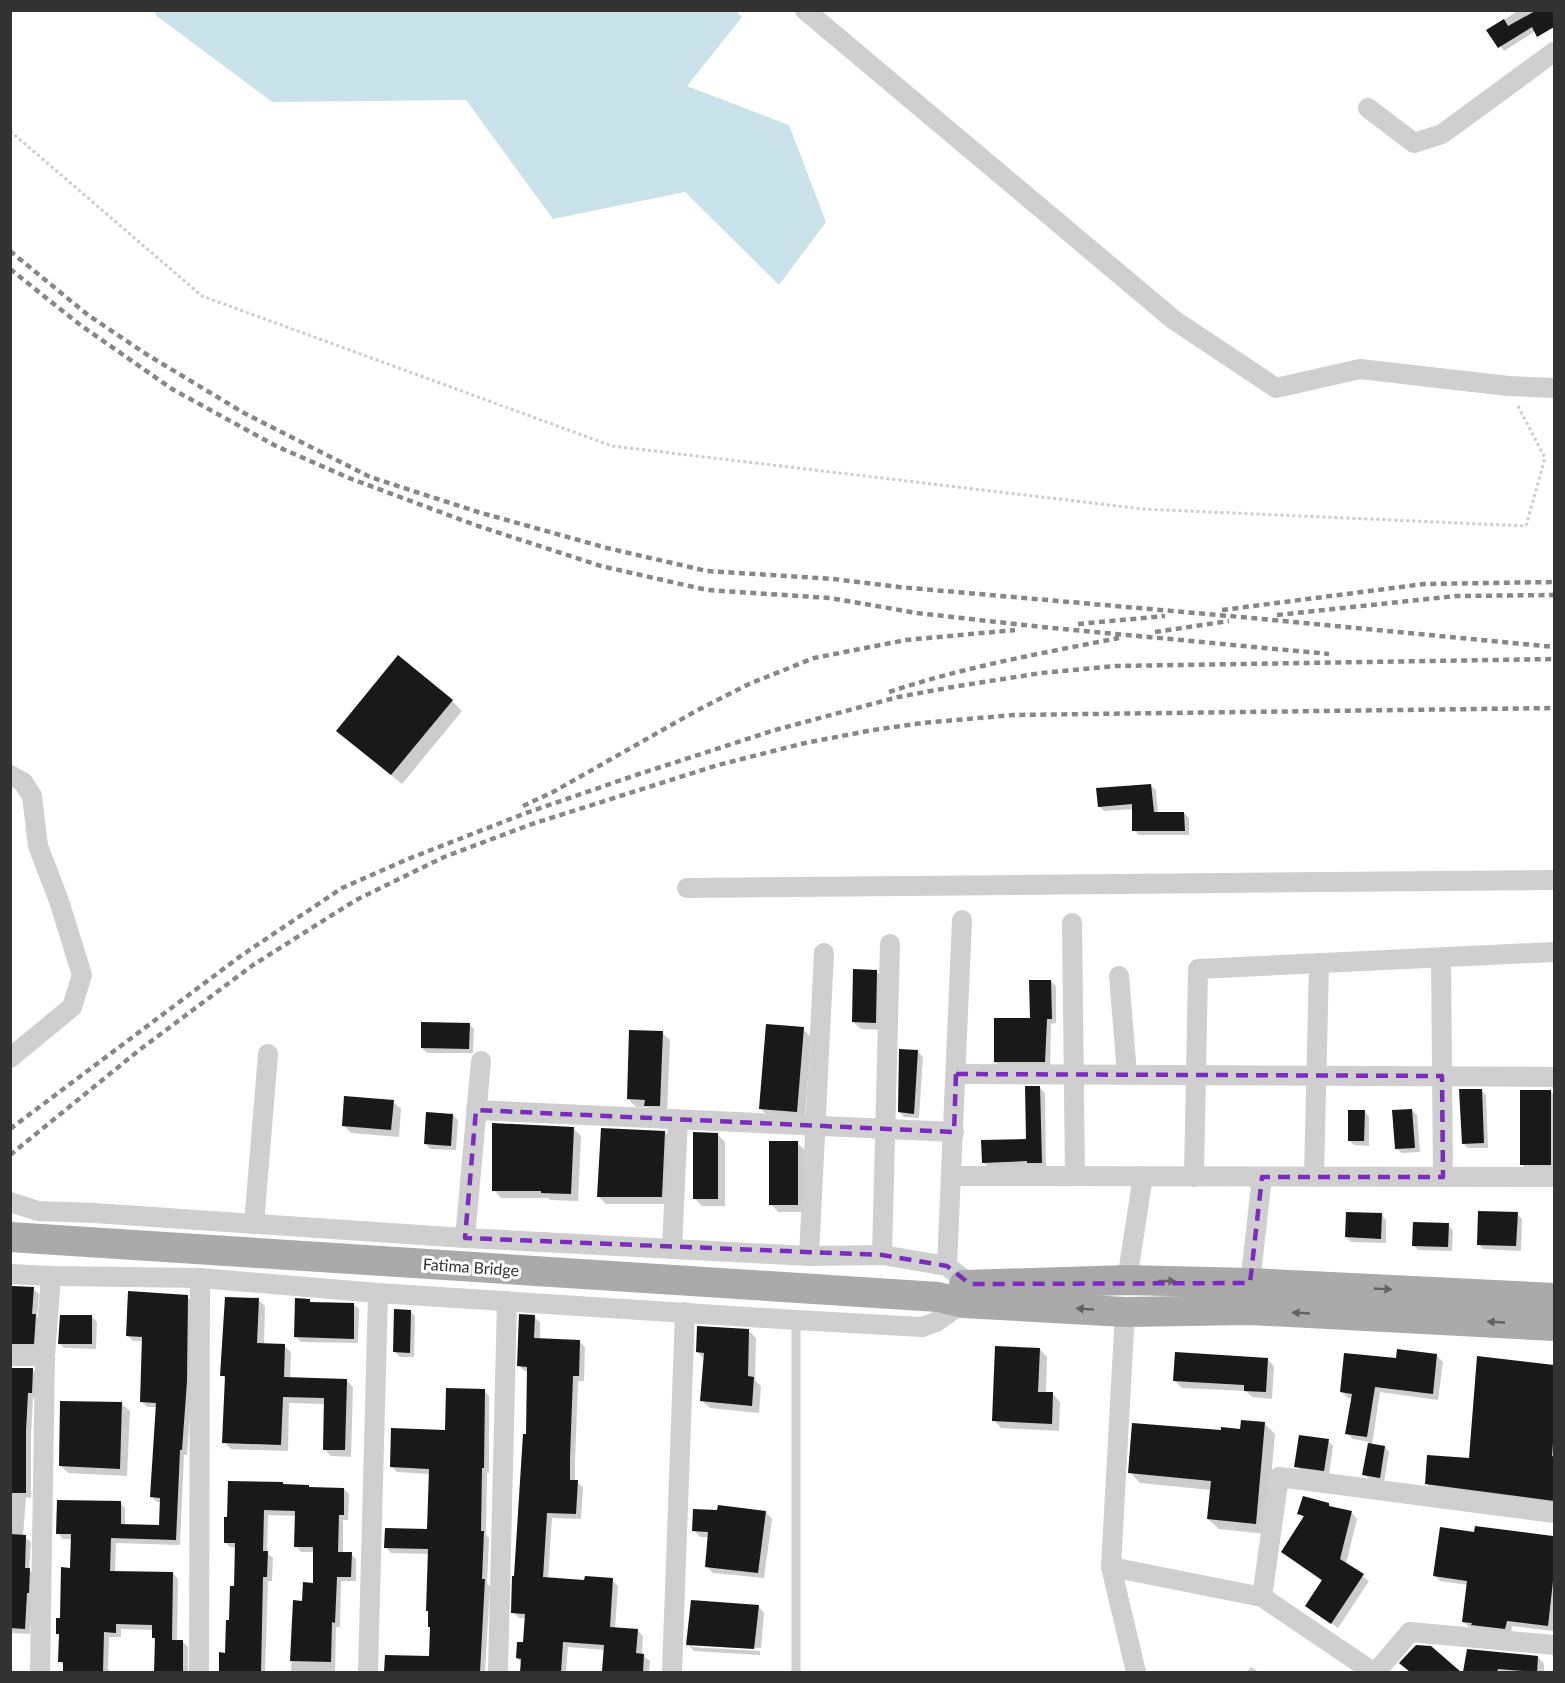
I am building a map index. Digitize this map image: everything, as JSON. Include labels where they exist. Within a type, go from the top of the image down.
[{"type":"main road","name":"Fatima Bridge","points":[[10,1237],[951,1295]]},
{"type":"main road","points":[[951,1295],[1127,1280],[1250,1283],[1554,1298]]},
{"type":"main road","points":[[951,1295],[1125,1312],[1249,1310],[1554,1326]]},
{"type":"street","points":[[805,10],[1174,320],[1276,388],[1360,369],[1508,386],[1554,388]]},
{"type":"street","points":[[1368,108],[1414,143],[1442,134],[1554,52]]},
{"type":"street","points":[[10,775],[23,782],[32,796],[38,846],[59,901],[82,975],[72,1007],[10,1058]]},
{"type":"street","points":[[687,888],[1554,880]]},
{"type":"street","points":[[10,1274],[200,1278],[378,1293],[796,1320],[922,1327],[936,1322],[951,1295],[947,1266],[963,920]]},
{"type":"street","points":[[1072,923],[1075,1176]]},
{"type":"street","points":[[882,1255],[890,944]]},
{"type":"street","points":[[1194,1177],[1198,969],[1554,952]]},
{"type":"street","points":[[809,1256],[824,953]]},
{"type":"street","points":[[1441,958],[1443,1177]]},
{"type":"street","points":[[1314,1177],[1319,963]]},
{"type":"street","points":[[1119,976],[1126,1074]]},
{"type":"street","points":[[254,1224],[268,1054]]},
{"type":"street","points":[[465,1238],[481,1061]]},
{"type":"street","points":[[956,1074],[1554,1077]]},
{"type":"street","points":[[476,1110],[954,1132]]},
{"type":"street","points":[[672,1249],[678,1119]]},
{"type":"street","points":[[952,1176],[1554,1177]]},
{"type":"street","points":[[1127,1280],[1143,1176]]},
{"type":"street","points":[[1250,1283],[1262,1177]]},
{"type":"street","points":[[10,1202],[39,1211],[672,1249],[809,1256],[882,1255],[947,1266]]},
{"type":"street","points":[[40,1672],[45,1356],[51,1276]]},
{"type":"street","points":[[199,1672],[200,1278]]},
{"type":"street","points":[[368,1672],[378,1293]]},
{"type":"street","points":[[498,1672],[507,1301]]},
{"type":"street","points":[[672,1672],[685,1312]]},
{"type":"street","points":[[1125,1312],[1111,1567],[1136,1672]]},
{"type":"street","points":[[10,1356],[45,1356]]},
{"type":"street","points":[[1262,1597],[1279,1478],[1554,1513]]},
{"type":"street","points":[[1111,1567],[1262,1597],[1375,1672],[1410,1632],[1554,1645]]},
{"type":"lane","points":[[796,1320],[796,1672]]},
{"type":"path","points":[[10,131],[202,296],[612,446],[1143,509],[1526,526],[1545,458],[1508,386]]},
{"type":"highlighted area","points":[[956,1074],[1442,1076],[1443,1177],[1262,1177],[1250,1283],[970,1284],[947,1266],[882,1255],[465,1238],[476,1110],[954,1132]]},
{"type":"water","points":[[154,11],[736,11],[742,17],[687,86],[789,125],[826,222],[779,285],[685,192],[553,219],[466,100],[272,102],[157,16]]},
{"type":"building","points":[[1537,10],[1554,10],[1554,27],[1537,37],[1532,27],[1498,48],[1486,30],[1504,19],[1508,26]]},
{"type":"building","points":[[398,655],[453,700],[391,775],[336,731]]},
{"type":"building","points":[[1151,784],[1154,812],[1184,812],[1185,831],[1132,831],[1132,804],[1098,807],[1096,788]]},
{"type":"building","points":[[853,969],[877,970],[876,1023],[852,1022]]},
{"type":"building","points":[[1029,980],[1051,980],[1052,1019],[1047,1019],[1045,1062],[994,1062],[994,1018],[1030,1018]]},
{"type":"building","points":[[421,1022],[470,1023],[469,1049],[421,1048]]},
{"type":"building","points":[[766,1024],[804,1027],[797,1112],[759,1109]]},
{"type":"building","points":[[629,1030],[663,1031],[660,1106],[644,1106],[645,1100],[627,1099]]},
{"type":"building","points":[[899,1049],[918,1050],[914,1114],[898,1112]]},
{"type":"building","points":[[1025,1086],[1040,1086],[1042,1163],[1027,1163],[1027,1161],[982,1163],[981,1140],[1026,1139]]},
{"type":"building","points":[[1459,1089],[1482,1089],[1484,1143],[1462,1144]]},
{"type":"building","points":[[1520,1090],[1551,1090],[1551,1165],[1520,1165]]},
{"type":"building","points":[[344,1096],[394,1100],[391,1130],[342,1126]]},
{"type":"building","points":[[1412,1109],[1415,1148],[1395,1149],[1392,1110]]},
{"type":"building","points":[[1348,1110],[1365,1110],[1364,1141],[1348,1141]]},
{"type":"building","points":[[426,1112],[453,1114],[451,1146],[424,1144]]},
{"type":"building","points":[[492,1123],[574,1127],[571,1194],[541,1193],[541,1191],[492,1191]]},
{"type":"building","points":[[601,1128],[665,1131],[662,1197],[597,1197]]},
{"type":"building","points":[[693,1132],[718,1133],[718,1199],[693,1199]]},
{"type":"building","points":[[769,1141],[798,1141],[798,1205],[769,1205]]},
{"type":"building","points":[[1478,1211],[1518,1212],[1516,1246],[1477,1245]]},
{"type":"building","points":[[1346,1212],[1382,1213],[1381,1239],[1345,1237]]},
{"type":"building","points":[[1413,1222],[1449,1223],[1448,1247],[1412,1246]]},
{"type":"building","points":[[12,1286],[34,1287],[32,1314],[36,1314],[34,1344],[10,1344]]},
{"type":"building","points":[[128,1291],[188,1295],[187,1381],[182,1450],[180,1450],[176,1540],[111,1538],[110,1571],[173,1572],[172,1640],[183,1640],[183,1672],[154,1672],[155,1638],[152,1638],[152,1625],[116,1624],[116,1633],[104,1632],[103,1672],[63,1672],[63,1662],[58,1662],[59,1634],[56,1634],[56,1618],[60,1618],[61,1567],[70,1568],[71,1534],[56,1534],[57,1500],[121,1501],[121,1524],[159,1525],[160,1498],[150,1497],[156,1403],[140,1402],[142,1337],[126,1336]]},
{"type":"building","points":[[225,1297],[259,1298],[257,1343],[285,1344],[284,1377],[347,1379],[345,1450],[323,1450],[324,1398],[283,1397],[281,1445],[222,1443],[225,1376],[220,1376]]},
{"type":"building","points":[[295,1298],[310,1299],[310,1302],[354,1303],[354,1339],[294,1337]]},
{"type":"building","points":[[394,1309],[411,1310],[410,1353],[393,1352]]},
{"type":"building","points":[[519,1314],[535,1315],[534,1338],[580,1340],[579,1376],[573,1376],[570,1457],[570,1480],[578,1480],[576,1514],[547,1513],[543,1577],[584,1580],[585,1576],[613,1578],[610,1627],[638,1629],[636,1653],[644,1654],[643,1672],[602,1671],[604,1645],[563,1642],[561,1672],[520,1672],[521,1659],[516,1658],[517,1642],[523,1642],[525,1614],[511,1613],[523,1434],[526,1434],[527,1367],[517,1366]]},
{"type":"building","points":[[60,1315],[92,1315],[92,1344],[58,1344]]},
{"type":"building","points":[[697,1326],[749,1329],[748,1376],[754,1377],[752,1406],[700,1401],[704,1353],[696,1352]]},
{"type":"building","points":[[995,1346],[1040,1348],[1038,1392],[1053,1392],[1052,1424],[992,1421]]},
{"type":"building","points":[[1397,1349],[1437,1354],[1433,1394],[1375,1387],[1367,1437],[1345,1434],[1352,1394],[1340,1392],[1344,1353],[1396,1358]]},
{"type":"building","points":[[1175,1352],[1268,1358],[1266,1392],[1244,1391],[1244,1385],[1173,1381]]},
{"type":"building","points":[[1477,1356],[1554,1365],[1552,1456],[1554,1457],[1554,1501],[1425,1484],[1427,1455],[1469,1458]]},
{"type":"building","points":[[10,1368],[33,1368],[32,1393],[28,1393],[26,1493],[10,1493]]},
{"type":"building","points":[[446,1388],[485,1389],[481,1531],[484,1531],[482,1579],[485,1579],[480,1672],[384,1672],[385,1655],[429,1656],[430,1627],[428,1627],[428,1611],[426,1611],[428,1549],[384,1548],[385,1528],[427,1529],[429,1469],[390,1467],[391,1428],[445,1430]]},
{"type":"building","points":[[60,1401],[122,1402],[120,1469],[59,1466]]},
{"type":"building","points":[[1241,1420],[1265,1422],[1256,1524],[1207,1519],[1211,1481],[1128,1473],[1132,1423],[1221,1430],[1221,1427],[1240,1429]]},
{"type":"building","points":[[1299,1435],[1329,1439],[1324,1471],[1294,1467]]},
{"type":"building","points":[[1368,1443],[1385,1446],[1380,1478],[1362,1475]]},
{"type":"building","points":[[228,1481],[283,1482],[283,1484],[309,1485],[309,1487],[344,1488],[344,1515],[339,1515],[338,1552],[352,1552],[351,1577],[337,1577],[335,1623],[332,1622],[331,1662],[290,1661],[293,1600],[302,1601],[303,1582],[313,1583],[313,1547],[294,1547],[295,1511],[264,1510],[263,1551],[268,1551],[267,1577],[263,1577],[261,1672],[219,1672],[219,1652],[225,1653],[230,1586],[234,1586],[235,1543],[224,1543]]},
{"type":"building","points":[[1303,1496],[1329,1503],[1329,1506],[1352,1511],[1340,1559],[1364,1574],[1331,1624],[1305,1606],[1322,1580],[1281,1552],[1304,1516],[1297,1514]]},
{"type":"building","points":[[718,1505],[766,1511],[758,1573],[705,1567],[708,1532],[692,1531],[693,1509],[717,1510]]},
{"type":"building","points":[[1475,1526],[1553,1536],[1554,1572],[1548,1626],[1507,1621],[1505,1629],[1462,1622],[1467,1581],[1433,1576],[1440,1527],[1474,1532]]},
{"type":"building","points":[[10,1534],[26,1535],[25,1568],[30,1568],[25,1629],[10,1628]]},
{"type":"building","points":[[691,1600],[759,1605],[754,1649],[686,1645]]},
{"type":"building","points":[[1416,1645],[1431,1646],[1461,1672],[1410,1672],[1399,1663]]},
{"type":"building","points":[[1467,1649],[1538,1656],[1537,1672],[1498,1669],[1497,1672],[1463,1672]]},
{"type":"railway","points":[[10,251],[88,315],[146,354],[244,413],[370,477],[478,512],[607,548],[707,571],[834,579],[899,587],[1554,647]]},
{"type":"railway","points":[[10,269],[79,324],[172,389],[276,446],[349,478],[478,526],[601,566],[707,590],[830,598],[917,613],[1329,654]]},
{"type":"railway","points":[[1222,610],[1424,584],[1554,582]]},
{"type":"railway","points":[[1277,615],[1456,596],[1554,595]]},
{"type":"railway","points":[[1078,624],[1165,616]]},
{"type":"railway","points":[[1155,632],[1229,621]]},
{"type":"railway","points":[[523,806],[553,792],[696,711],[749,684],[814,658],[906,640],[1015,630]]},
{"type":"railway","points":[[889,692],[974,668],[1119,638]]},
{"type":"railway","points":[[10,1129],[242,955],[342,888],[408,859],[526,813],[775,730],[898,697],[1041,673],[1115,666],[1554,659]]},
{"type":"railway","points":[[10,1155],[138,1051],[253,965],[356,900],[444,857],[532,824],[718,765],[805,743],[873,730],[1013,715],[1554,708]]}]
